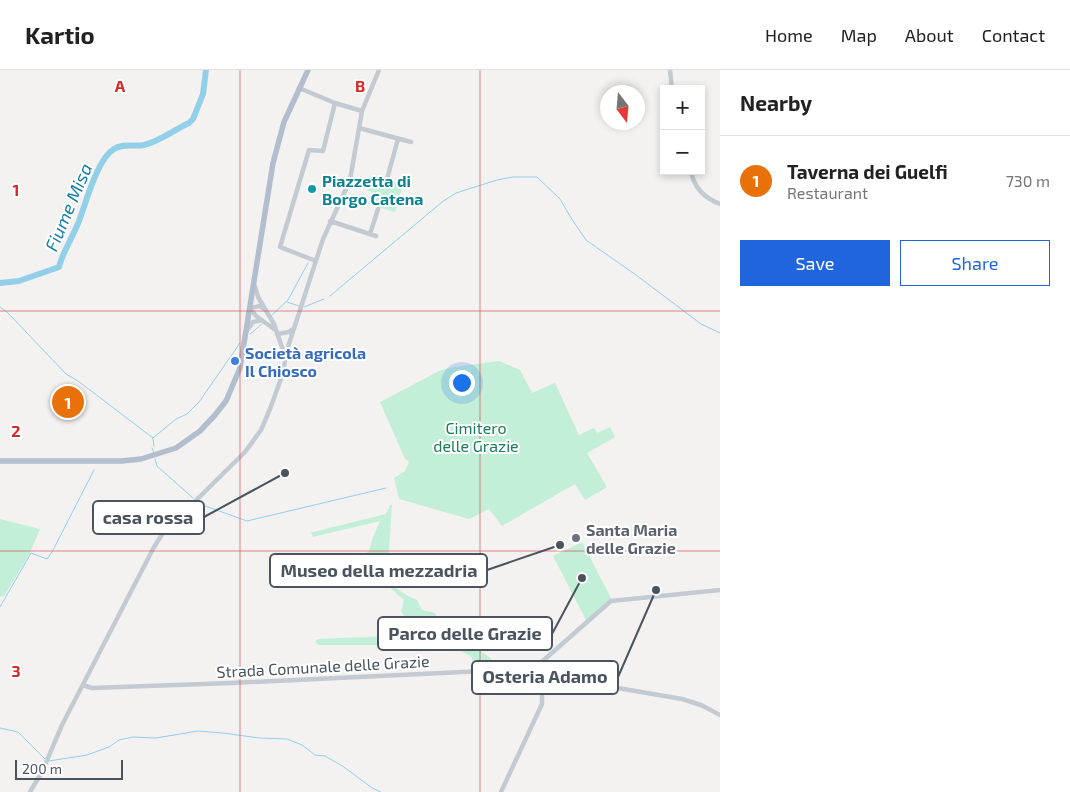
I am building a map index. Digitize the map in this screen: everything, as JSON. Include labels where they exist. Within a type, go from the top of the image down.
[{"type":"main road","points":[[0,461],[122,461],[141,459],[176,448],[200,431],[215,416],[226,401],[240,368],[273,162],[284,122],[308,70]]},
{"type":"street","points":[[288,347],[330,221],[352,175],[362,111],[379,70]]},
{"type":"street","points":[[670,70],[672,85]]},
{"type":"street","points":[[299,88],[335,103],[362,111]]},
{"type":"street","points":[[316,261],[280,247],[309,150],[323,151],[335,103]]},
{"type":"street","points":[[359,128],[411,142]]},
{"type":"street","points":[[387,179],[398,139]]},
{"type":"street","points":[[692,175],[704,196],[720,204]]},
{"type":"street","points":[[370,234],[378,209]]},
{"type":"street","points":[[330,221],[376,236]]},
{"type":"street","points":[[30,792],[42,772],[56,738],[154,547],[163,534],[245,452],[261,430],[279,384],[285,361],[277,334],[255,291],[254,278]]},
{"type":"street","points":[[265,309],[260,306],[250,308],[256,316],[273,327],[277,334]]},
{"type":"street","points":[[245,334],[250,324],[262,320]]},
{"type":"street","points":[[277,334],[293,330]]},
{"type":"street","points":[[538,667],[611,602],[720,590]]},
{"type":"street","points":[[538,667],[553,674],[578,676],[612,688],[682,699],[702,705],[720,714]]},
{"type":"street","points":[[501,792],[542,704],[543,686],[538,667]]},
{"type":"street","name":"Strada Comunale delle Grazie","points":[[83,685],[92,688],[241,683],[538,667]]},
{"type":"green space","points":[[371,175],[386,177],[386,180],[403,184],[395,212],[367,204],[372,192],[367,190]]},
{"type":"green space","name":"Cimitero delle Grazie","points":[[499,361],[520,370],[532,393],[555,383],[579,435],[594,428],[597,433],[610,427],[615,437],[587,453],[607,487],[585,500],[575,484],[502,526],[489,509],[469,519],[399,499],[394,478],[405,471],[409,462],[405,459],[380,402],[441,370]]},
{"type":"green space","points":[[390,505],[392,505],[387,581],[406,595],[417,600],[422,610],[435,613],[438,621],[489,657],[500,668],[473,670],[472,657],[459,650],[455,642],[441,645],[319,645],[316,643],[318,639],[416,635],[401,611],[404,600],[382,581],[371,581],[368,567],[360,557],[369,551],[380,521],[313,537],[311,532],[386,514]]},
{"type":"green space","points":[[0,519],[40,529],[29,555],[4,596],[0,597]]},
{"type":"green space","points":[[582,542],[612,600],[587,622],[553,556]]},
{"type":"waterway","name":"Fiume Misa","points":[[0,283],[19,281],[59,267],[102,162],[108,154],[118,147],[140,146],[150,143],[189,123],[193,119],[203,94],[206,70]]},
{"type":"waterway","points":[[330,296],[442,202],[456,193],[497,180],[513,177],[537,177],[560,199],[586,240],[701,324],[720,333]]},
{"type":"waterway","points":[[271,316],[288,300],[308,263]]},
{"type":"waterway","points":[[304,307],[324,299]]},
{"type":"waterway","points":[[287,302],[299,306]]},
{"type":"waterway","points":[[0,307],[66,374],[153,438]]},
{"type":"waterway","points":[[250,334],[262,324]]},
{"type":"waterway","points":[[153,438],[176,419],[187,414],[199,402],[240,343]]},
{"type":"waterway","points":[[153,439],[154,446]]},
{"type":"waterway","points":[[152,448],[154,453]]},
{"type":"waterway","points":[[155,459],[157,466],[193,498]]},
{"type":"waterway","points":[[0,607],[31,553],[47,559],[52,552],[94,470]]},
{"type":"waterway","points":[[197,503],[247,521],[386,488]]},
{"type":"waterway","points":[[0,728],[18,732],[45,759]]},
{"type":"waterway","points":[[49,761],[87,755],[109,747],[119,740],[133,737],[156,738],[198,731],[223,733],[259,738],[287,739],[302,745],[315,755],[325,756],[344,767],[372,788],[381,792]]},
{"type":"place","name":"Piazzetta di Borgo Catena","points":[[312,189]]},
{"type":"place","name":"Società agricola Il Chiosco","points":[[235,361]]},
{"type":"place","name":"Taverna dei Guelfi","points":[[68,402]]},
{"type":"place","name":"casa rossa","points":[[285,473]]},
{"type":"place","name":"Santa Maria delle Grazie","points":[[576,538]]},
{"type":"place","name":"Museo della mezzadria","points":[[560,545]]},
{"type":"place","name":"Parco delle Grazie","points":[[582,578]]},
{"type":"place","name":"Osteria Adamo","points":[[656,590]]}]
